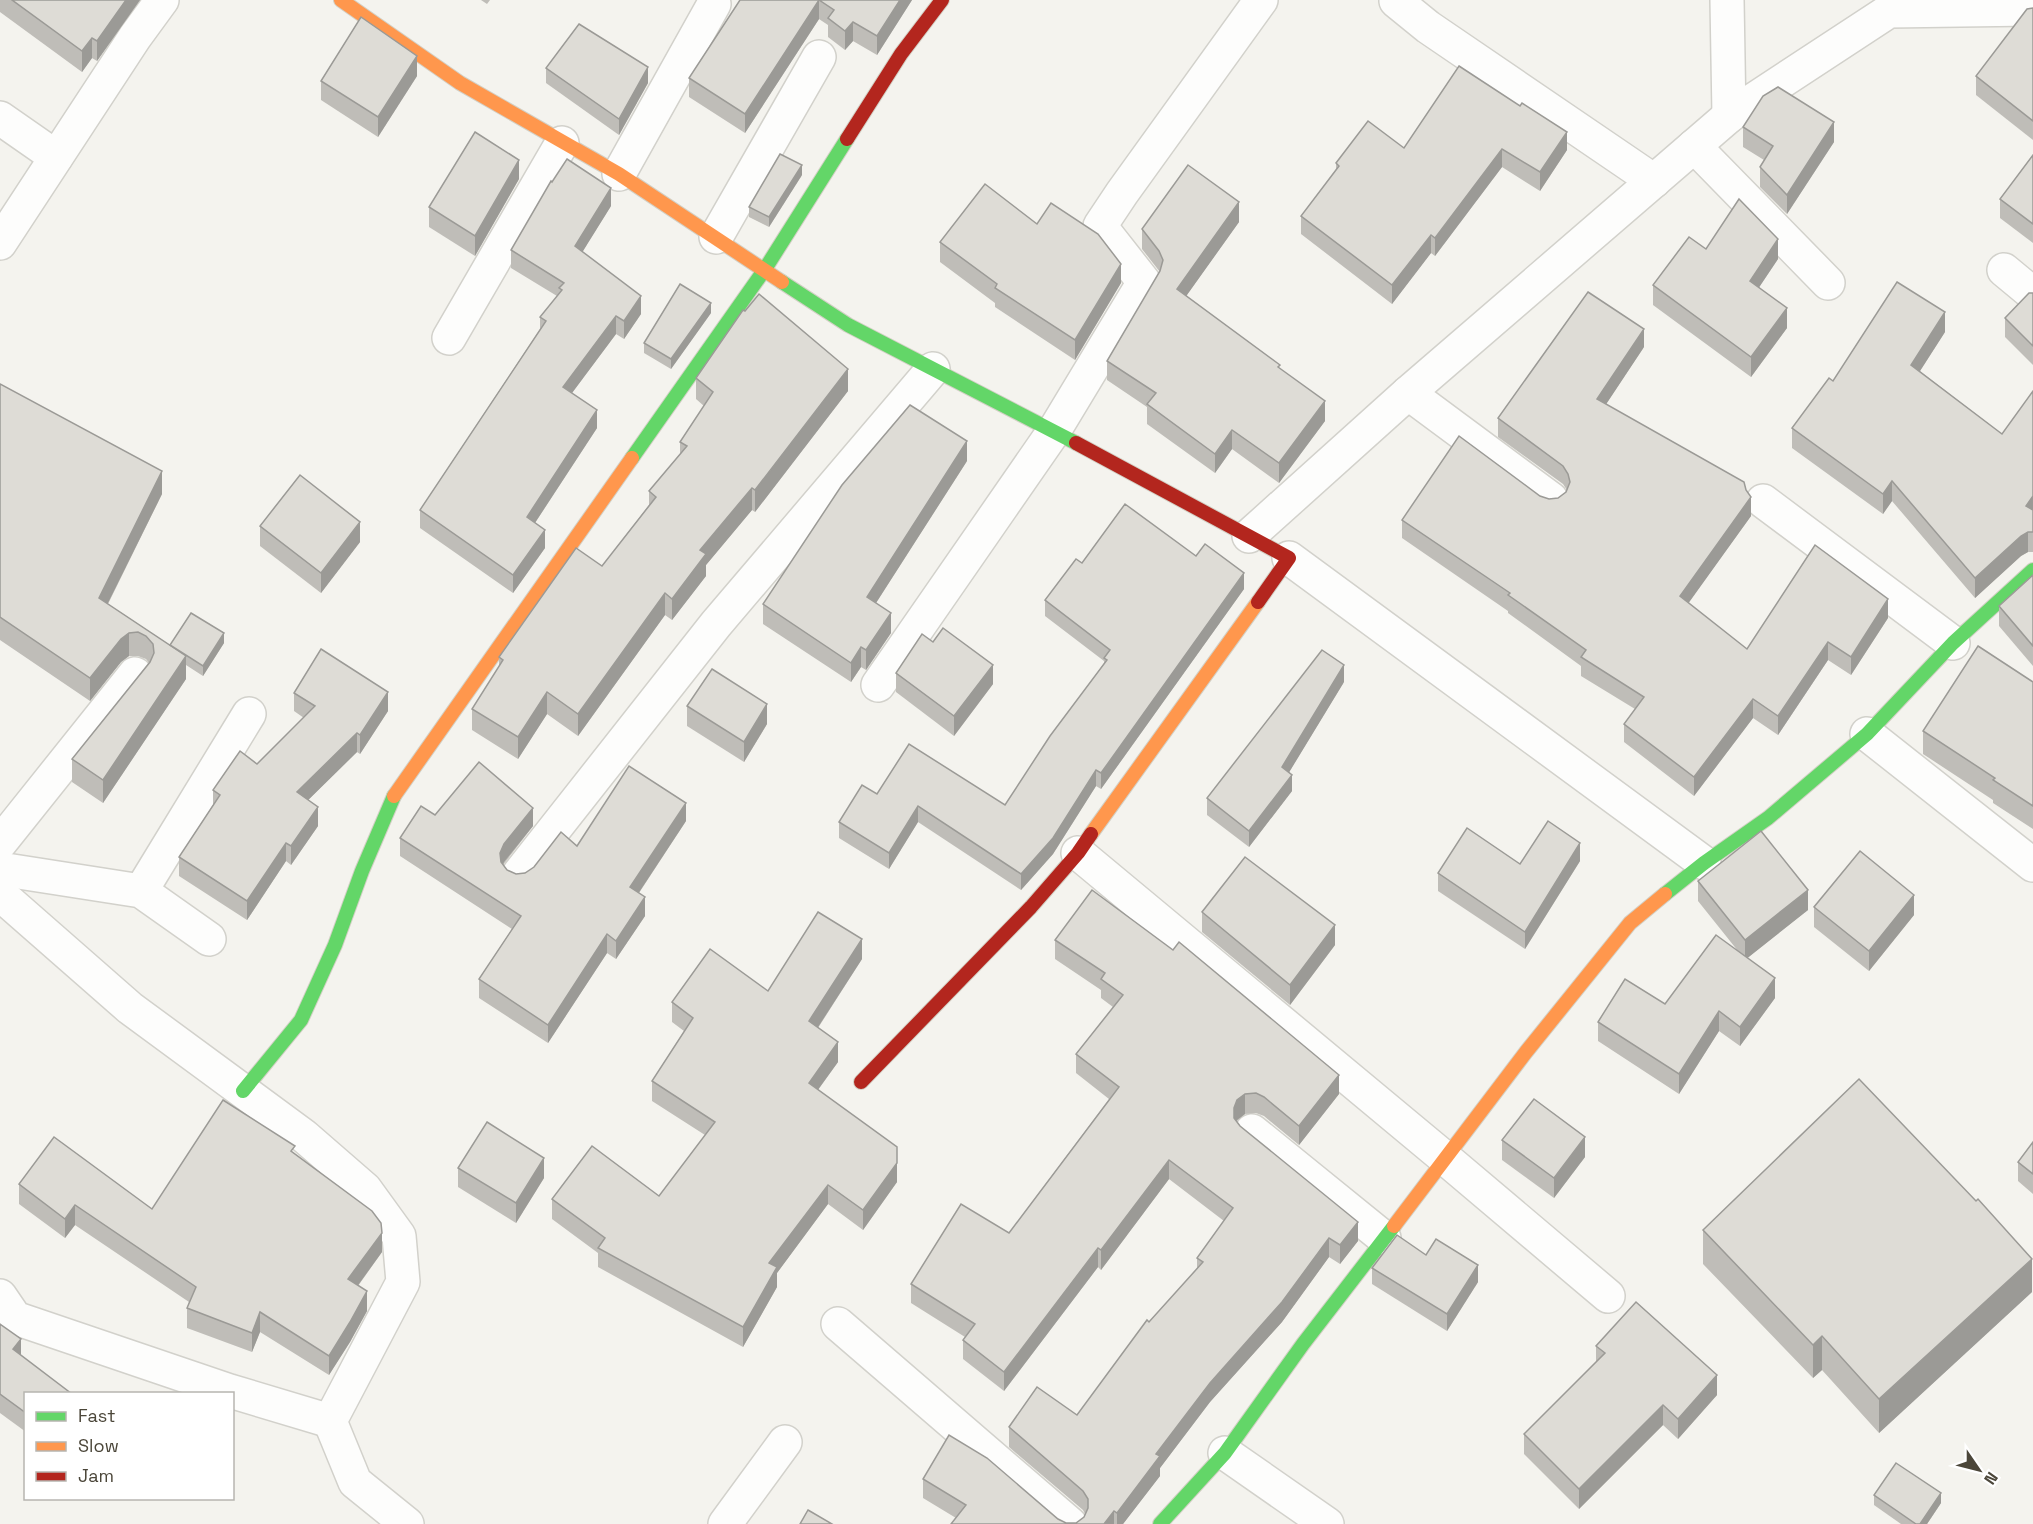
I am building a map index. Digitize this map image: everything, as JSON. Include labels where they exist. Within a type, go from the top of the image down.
[{"type":"street","points":[[0,243],[135,37],[162,0]]},
{"type":"street","points":[[341,0],[460,83],[619,174],[848,325],[1054,431],[1289,558],[1704,862]]},
{"type":"street","points":[[243,1091],[301,1020],[335,945],[362,871],[396,792],[765,269],[901,54],[942,0]]},
{"type":"street","points":[[878,686],[1054,431],[1144,282],[1100,226],[1262,0]]},
{"type":"street","points":[[1395,0],[1428,27],[1654,181]]},
{"type":"street","points":[[1727,0],[1729,116]]},
{"type":"street","points":[[619,174],[714,4]]},
{"type":"street","points":[[1249,536],[1408,393],[1729,116],[1889,11],[2033,9]]},
{"type":"street","points":[[716,237],[819,57]]},
{"type":"street","points":[[0,118],[56,157]]},
{"type":"street","points":[[449,338],[562,143]]},
{"type":"street","points":[[1694,146],[1828,283]]},
{"type":"street","points":[[2004,270],[2033,294]]},
{"type":"street","points":[[519,874],[716,624],[933,369]]},
{"type":"street","points":[[1408,393],[1551,499]]},
{"type":"street","points":[[1763,501],[1953,643]]},
{"type":"street","points":[[861,1082],[1030,907],[1078,853],[1289,558]]},
{"type":"street","points":[[1160,1524],[1225,1453],[1302,1344],[1411,1206],[1526,1052],[1630,923],[1704,862],[1768,818],[1867,734],[1953,643],[2033,570]]},
{"type":"street","points":[[0,843],[135,674]]},
{"type":"street","points":[[141,891],[249,714]]},
{"type":"street","points":[[1867,734],[2032,862]]},
{"type":"street","points":[[1078,853],[1608,1296]]},
{"type":"street","points":[[0,870],[141,891],[209,939]]},
{"type":"street","points":[[0,894],[130,1008],[304,1136],[365,1189],[399,1236],[403,1282],[330,1421],[355,1482],[407,1524]]},
{"type":"street","points":[[1252,1131],[1384,1238]]},
{"type":"street","points":[[0,1296],[15,1317],[233,1392]]},
{"type":"street","points":[[838,1324],[1070,1524]]},
{"type":"street","points":[[234,1392],[330,1421]]},
{"type":"street","points":[[725,1524],[786,1442]]},
{"type":"street","points":[[1225,1453],[1327,1524]]},
{"type":"building","points":[[12,0],[126,0],[97,41],[92,38],[82,51]]},
{"type":"building","points":[[740,0],[819,0],[745,114],[689,78]]},
{"type":"building","points":[[819,0],[900,0],[877,36],[853,22],[845,31],[828,18],[834,10]]},
{"type":"building","points":[[2033,8],[2033,121],[1976,76],[2027,9]]},
{"type":"building","points":[[361,17],[417,56],[378,117],[321,81]]},
{"type":"building","points":[[579,24],[648,67],[619,119],[546,68]]},
{"type":"building","points":[[1459,66],[1520,106],[1522,103],[1567,132],[1540,172],[1502,149],[1435,238],[1431,235],[1392,285],[1301,216],[1339,166],[1336,163],[1368,121],[1404,148]]},
{"type":"building","points":[[1778,87],[1834,122],[1787,195],[1760,167],[1773,146],[1743,127],[1763,96]]},
{"type":"building","points":[[475,132],[519,160],[475,236],[429,207]]},
{"type":"building","points":[[780,154],[802,165],[769,217],[749,207]]},
{"type":"building","points":[[2033,155],[2033,224],[2000,199]]},
{"type":"building","points":[[567,159],[611,188],[575,246],[641,296],[624,321],[616,316],[563,387],[597,410],[527,517],[545,530],[513,575],[420,510],[546,321],[540,317],[562,290],[559,288],[564,283],[511,250],[551,181]]},
{"type":"building","points":[[1188,165],[1239,202],[1177,289],[1325,401],[1279,463],[1232,430],[1215,454],[1147,404],[1156,393],[1107,361],[1160,271],[1163,260],[1142,229]]},
{"type":"building","points":[[985,184],[1037,224],[1051,203],[1098,234],[1121,264],[1075,340],[995,288],[997,284],[940,242]]},
{"type":"building","points":[[1739,199],[1778,239],[1750,281],[1787,308],[1751,357],[1653,285],[1689,237],[1706,249]]},
{"type":"building","points":[[1897,282],[1945,312],[1911,365],[2002,434],[2033,391],[2033,496],[2026,506],[2033,510],[2033,532],[2021,536],[1975,578],[1892,481],[1883,494],[1792,428],[1829,378],[1833,381]]},
{"type":"building","points":[[680,284],[711,303],[671,359],[644,343]]},
{"type":"building","points":[[1588,292],[1644,329],[1597,399],[1744,482],[1751,497],[1680,596],[1747,649],[1815,545],[1888,599],[1851,657],[1828,642],[1778,716],[1753,699],[1694,777],[1624,724],[1644,697],[1581,657],[1586,650],[1508,595],[1510,593],[1402,520],[1459,436],[1540,496],[1549,499],[1558,498],[1566,492],[1570,482],[1563,466],[1498,418]]},
{"type":"building","points":[[2029,293],[2033,293],[2033,346],[2005,318]]},
{"type":"building","points":[[759,294],[848,369],[755,490],[752,488],[700,550],[706,554],[672,599],[665,593],[578,714],[547,692],[518,737],[472,709],[503,660],[499,657],[576,548],[602,566],[656,497],[649,491],[687,446],[680,442],[713,392],[696,378],[743,310],[745,311]]},
{"type":"building","points":[[0,384],[162,471],[99,598],[186,656],[103,780],[72,759],[150,662],[154,653],[153,644],[146,636],[138,632],[129,633],[121,639],[90,678],[0,617]]},
{"type":"building","points":[[910,405],[967,441],[867,597],[891,613],[866,650],[861,647],[851,663],[763,604],[842,485]]},
{"type":"building","points":[[300,475],[360,522],[321,573],[260,526]]},
{"type":"building","points":[[1125,504],[1196,556],[1205,544],[1244,573],[1101,773],[1096,770],[1053,838],[1021,874],[918,806],[889,853],[839,822],[862,785],[877,794],[909,744],[1005,805],[1050,736],[1107,660],[1104,658],[1110,650],[1045,600],[1076,559],[1082,563]]},
{"type":"building","points":[[2033,575],[2033,646],[1999,606]]},
{"type":"building","points":[[191,613],[224,633],[203,666],[170,645]]},
{"type":"building","points":[[943,628],[993,665],[954,716],[896,673],[922,634],[933,642]]},
{"type":"building","points":[[1978,646],[2033,682],[2033,806],[1923,731]]},
{"type":"building","points":[[321,649],[388,692],[360,735],[357,733],[297,792],[318,807],[291,846],[286,843],[247,901],[179,857],[220,795],[213,790],[240,751],[257,764],[315,706],[294,693]]},
{"type":"building","points":[[1322,650],[1344,665],[1282,767],[1292,775],[1249,831],[1207,798]]},
{"type":"building","points":[[712,669],[767,704],[744,742],[687,706]]},
{"type":"building","points":[[479,762],[533,808],[504,844],[500,853],[501,862],[507,870],[516,874],[525,873],[534,867],[561,832],[577,846],[629,766],[686,803],[630,887],[645,897],[616,941],[607,934],[548,1025],[479,979],[521,916],[400,838],[421,806],[435,815]]},
{"type":"building","points":[[1548,821],[1580,843],[1525,932],[1438,873],[1467,828],[1520,864]]},
{"type":"building","points":[[1761,831],[1808,890],[1745,940],[1698,881]]},
{"type":"building","points":[[1860,851],[1914,895],[1869,951],[1814,907]]},
{"type":"building","points":[[1245,857],[1335,925],[1290,985],[1202,912]]},
{"type":"building","points":[[1092,890],[1173,950],[1179,942],[1339,1075],[1299,1126],[1256,1093],[1245,1094],[1237,1100],[1234,1118],[1240,1126],[1358,1222],[1340,1245],[1329,1238],[1282,1302],[1210,1383],[1156,1454],[1160,1456],[1117,1513],[1114,1511],[1104,1524],[951,1524],[966,1505],[923,1479],[949,1435],[987,1458],[1058,1519],[1066,1523],[1076,1523],[1084,1517],[1088,1508],[1088,1499],[1083,1491],[1009,1427],[1037,1387],[1077,1415],[1147,1320],[1149,1322],[1203,1262],[1197,1258],[1233,1208],[1169,1160],[1101,1250],[1098,1248],[1004,1372],[963,1340],[975,1324],[911,1284],[961,1204],[1009,1233],[1119,1087],[1076,1054],[1123,995],[1101,979],[1105,973],[1055,940]]},
{"type":"building","points":[[818,912],[862,939],[809,1021],[838,1042],[809,1083],[897,1147],[897,1163],[863,1210],[828,1185],[769,1263],[777,1267],[743,1327],[598,1248],[605,1238],[552,1199],[592,1146],[659,1196],[715,1122],[652,1081],[693,1018],[672,1002],[710,949],[768,991]]},
{"type":"building","points":[[1716,935],[1775,978],[1740,1027],[1719,1011],[1679,1074],[1598,1022],[1625,979],[1665,1004]]},
{"type":"building","points":[[1859,1079],[1976,1201],[1978,1199],[2032,1259],[1879,1399],[1822,1336],[1813,1345],[1703,1230]]},
{"type":"building","points":[[1534,1099],[1585,1137],[1554,1178],[1502,1140]]},
{"type":"building","points":[[223,1100],[295,1146],[291,1151],[372,1211],[381,1223],[382,1233],[348,1279],[367,1291],[329,1356],[260,1312],[252,1333],[187,1308],[196,1287],[75,1205],[65,1219],[19,1184],[54,1137],[152,1209]]},
{"type":"building","points":[[487,1122],[544,1158],[516,1203],[458,1168]]},
{"type":"building","points":[[2033,1142],[2033,1174],[2018,1162]]},
{"type":"building","points":[[1397,1235],[1426,1255],[1436,1239],[1478,1265],[1447,1314],[1372,1268]]},
{"type":"building","points":[[1636,1302],[1717,1375],[1678,1419],[1663,1405],[1579,1489],[1524,1434],[1605,1353],[1596,1346]]},
{"type":"building","points":[[0,1324],[21,1339],[13,1349],[69,1392],[24,1392],[24,1412],[0,1394]]},
{"type":"building","points":[[1896,1463],[1941,1493],[1920,1524],[1916,1524],[1874,1495]]},
{"type":"building","points":[[808,1510],[832,1524],[800,1524]]},
{"type":"traffic: fast","points":[[632,458],[765,269],[847,139]]},
{"type":"traffic: fast","points":[[782,282],[848,325],[1076,443]]},
{"type":"traffic: fast","points":[[1665,894],[1768,818],[1867,734],[1953,643],[2033,570]]},
{"type":"traffic: fast","points":[[243,1091],[301,1020],[335,945],[362,871],[394,796]]},
{"type":"traffic: fast","points":[[1160,1524],[1225,1453],[1303,1344],[1394,1226]]},
{"type":"traffic: slow","points":[[341,0],[460,83],[619,174],[782,282]]},
{"type":"traffic: slow","points":[[394,796],[632,458]]},
{"type":"traffic: slow","points":[[1091,834],[1258,602]]},
{"type":"traffic: slow","points":[[1394,1226],[1526,1052],[1630,923],[1665,894]]},
{"type":"traffic: jam","points":[[847,139],[901,54],[942,0]]},
{"type":"traffic: jam","points":[[1076,443],[1289,558],[1258,602]]},
{"type":"traffic: jam","points":[[861,1082],[1031,907],[1078,853],[1091,834]]}]
